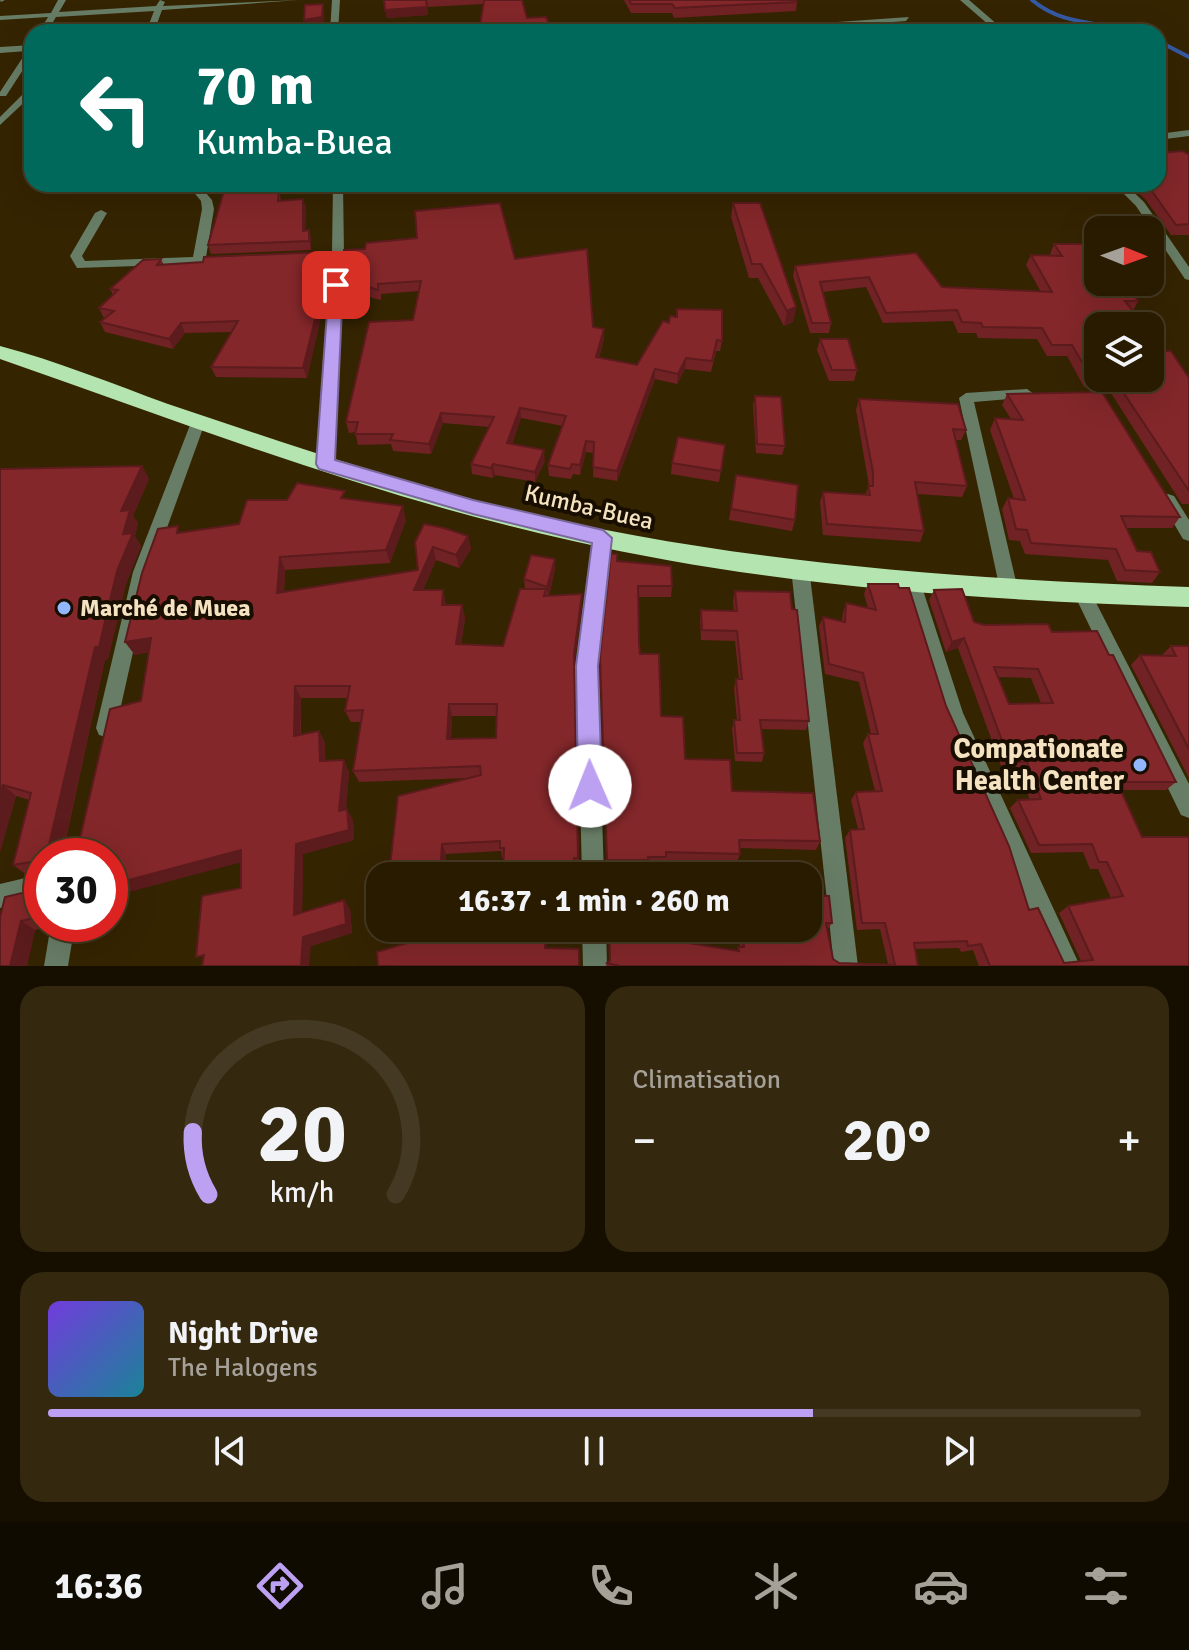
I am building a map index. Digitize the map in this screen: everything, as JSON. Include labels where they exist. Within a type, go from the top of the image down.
[{"type":"highway","name":"Kumba-Buea","points":[[0,352],[325,464],[473,507],[603,538],[658,549],[912,584],[1189,597]]},
{"type":"street","points":[[48,24],[62,0]]},
{"type":"street","points":[[0,18],[161,4],[295,0]]},
{"type":"street","points":[[334,24],[336,0]]},
{"type":"street","points":[[964,0],[992,24]]},
{"type":"street","points":[[153,24],[161,4]]},
{"type":"street","points":[[836,24],[906,19]]},
{"type":"street","points":[[0,50],[24,48]]},
{"type":"street","points":[[1,94],[24,60]]},
{"type":"street","points":[[1,94],[24,92]]},
{"type":"street","points":[[0,122],[24,99]]},
{"type":"street","points":[[1166,136],[1189,133]]},
{"type":"street","points":[[199,192],[206,200],[208,209],[199,260]]},
{"type":"street","points":[[325,464],[338,255],[338,192]]},
{"type":"street","points":[[1127,192],[1140,204],[1189,276]]},
{"type":"street","points":[[101,213],[76,256],[81,265],[230,259]]},
{"type":"street","points":[[292,257],[338,255]]},
{"type":"street","points":[[1009,590],[966,398],[1048,393]]},
{"type":"street","points":[[100,751],[142,572],[199,420]]},
{"type":"street","points":[[1157,484],[1189,534]]},
{"type":"street","points":[[593,862],[587,666],[603,538]]},
{"type":"street","points":[[800,568],[846,966]]},
{"type":"street","points":[[912,584],[953,714],[1068,966]]},
{"type":"street","points":[[1083,594],[1189,807]]},
{"type":"street","points":[[0,896],[24,890]]},
{"type":"street","points":[[56,966],[60,942]]},
{"type":"street","points":[[594,942],[595,966]]},
{"type":"building","points":[[384,0],[426,0],[427,7],[385,10]]},
{"type":"building","points":[[484,0],[522,0],[527,18],[546,17],[549,24],[480,24]]},
{"type":"building","points":[[629,0],[797,2],[675,8],[672,4],[631,4]]},
{"type":"building","points":[[323,4],[322,17],[304,20],[305,5]]},
{"type":"building","points":[[1183,151],[1189,155],[1189,224],[1176,225],[1152,192],[1166,192],[1166,152]]},
{"type":"building","points":[[224,192],[279,192],[278,201],[303,199],[303,231],[309,230],[309,241],[208,245]]},
{"type":"building","points":[[500,203],[515,259],[587,249],[593,327],[604,329],[596,357],[637,365],[663,321],[669,323],[670,316],[677,317],[677,309],[722,310],[722,341],[717,340],[712,361],[686,358],[678,374],[655,369],[617,471],[593,467],[594,442],[586,441],[580,465],[572,464],[570,469],[548,465],[566,416],[520,408],[507,443],[544,450],[535,472],[493,464],[491,468],[471,464],[494,417],[441,413],[429,444],[390,440],[393,434],[355,434],[358,422],[346,422],[369,322],[413,320],[421,281],[378,284],[378,290],[363,285],[356,303],[341,304],[344,250],[365,249],[366,243],[417,238],[415,211]]},
{"type":"building","points":[[733,203],[760,203],[796,307],[787,311],[761,264],[752,264]]},
{"type":"building","points":[[1054,244],[1084,244],[1084,296],[1135,296],[1138,301],[1125,301],[1134,312],[1084,312],[1084,366],[1072,345],[1052,345],[1042,328],[983,327],[981,323],[962,322],[957,310],[886,313],[869,277],[820,282],[831,323],[812,323],[795,266],[916,253],[942,287],[1052,292],[1031,255],[1062,256]]},
{"type":"building","points":[[326,252],[322,306],[318,307],[303,368],[211,367],[238,321],[181,323],[169,339],[100,322],[114,311],[99,308],[118,290],[110,289],[143,260],[161,259],[157,265],[203,262],[204,257]]},
{"type":"building","points":[[820,339],[848,339],[857,370],[832,370]]},
{"type":"building","points":[[1164,350],[1171,351],[1189,378],[1189,491],[1123,392],[1164,392]]},
{"type":"building","points":[[1102,392],[1180,517],[1121,516],[1137,551],[1151,552],[1160,572],[1125,570],[1116,549],[1031,543],[1027,530],[1016,529],[1008,498],[1025,500],[995,418],[1023,420],[1007,394]]},
{"type":"building","points":[[755,396],[781,397],[785,446],[757,444]]},
{"type":"building","points":[[859,399],[958,404],[966,430],[953,429],[967,486],[915,482],[924,531],[827,524],[823,492],[870,495],[868,486],[873,486]]},
{"type":"building","points":[[678,437],[725,445],[721,471],[672,463]]},
{"type":"building","points":[[142,466],[121,511],[130,510],[123,534],[133,533],[117,571],[99,647],[95,647],[51,838],[24,838],[24,863],[13,865],[31,793],[3,785],[0,794],[0,469]]},
{"type":"building","points":[[736,475],[798,485],[795,520],[731,509]]},
{"type":"building","points":[[297,483],[345,491],[341,498],[403,506],[386,550],[280,557],[277,593],[418,570],[415,542],[424,524],[444,528],[468,536],[456,555],[433,547],[414,590],[443,590],[442,605],[462,605],[456,644],[503,646],[520,589],[546,589],[544,596],[582,594],[574,654],[578,858],[574,858],[574,862],[504,862],[504,848],[500,848],[500,841],[442,844],[441,862],[390,862],[398,796],[481,775],[480,766],[353,771],[363,710],[345,711],[350,686],[295,686],[294,736],[319,731],[320,761],[344,760],[339,811],[347,809],[349,830],[296,844],[294,915],[344,900],[346,924],[303,937],[301,966],[202,966],[204,955],[196,957],[202,896],[241,888],[241,850],[128,880],[128,838],[80,838],[110,709],[141,701],[151,638],[125,642],[142,573],[158,529],[178,526],[177,533],[239,524],[247,500],[287,500]],"holes":[[[449,704],[497,704],[496,738],[447,739]]]},
{"type":"building","points":[[611,554],[617,554],[617,561],[671,566],[672,586],[638,586],[639,642],[640,654],[659,654],[661,716],[683,717],[685,759],[730,760],[732,791],[813,793],[820,841],[739,840],[740,854],[666,852],[666,857],[648,857],[648,860],[607,860],[600,656]]},
{"type":"building","points":[[531,555],[555,559],[547,587],[524,579]]},
{"type":"building","points":[[868,584],[898,584],[899,588],[909,588],[946,706],[1009,846],[1029,910],[1038,908],[1064,963],[1093,960],[1068,906],[1123,896],[1107,862],[1099,862],[1092,844],[1039,845],[1018,800],[1041,799],[1027,762],[1010,762],[964,638],[952,642],[934,590],[962,589],[974,622],[984,625],[1048,624],[1052,632],[1097,631],[1109,655],[1113,655],[1176,782],[1117,782],[1142,837],[1189,837],[1189,966],[990,966],[981,944],[968,946],[967,941],[914,943],[918,966],[620,966],[607,963],[610,960],[609,942],[688,942],[739,951],[738,947],[744,947],[743,942],[822,942],[822,896],[829,896],[832,923],[826,923],[833,959],[839,963],[895,965],[885,923],[862,923],[850,830],[864,829],[856,792],[882,791],[868,734],[878,734],[863,673],[829,664],[823,617],[845,622],[846,603],[876,610]],"holes":[[[994,667],[1038,669],[1053,703],[1009,704]]]},
{"type":"building","points":[[735,591],[790,592],[792,609],[797,610],[809,721],[760,720],[764,753],[737,753],[734,720],[740,720],[736,679],[742,679],[737,631],[702,630],[701,610],[737,611]]},
{"type":"building","points":[[1171,646],[1189,646],[1189,749],[1140,655],[1176,656]]},
{"type":"building","points":[[24,893],[24,920],[21,921],[10,966],[0,966],[0,917],[5,897]]},
{"type":"building","points":[[410,942],[545,942],[545,948],[579,949],[579,966],[378,966],[377,952]]},
{"type":"waterway","points":[[1032,0],[1068,19],[1094,24]]},
{"type":"waterway","points":[[1166,45],[1189,57]]},
{"type":"place","name":"Marché de Muea","points":[[64,608]]},
{"type":"place","name":"Compationate Health Center","points":[[1140,765]]},
{"type":"route","points":[[336,285],[325,464],[473,507],[603,538],[587,666],[590,786]]}]
